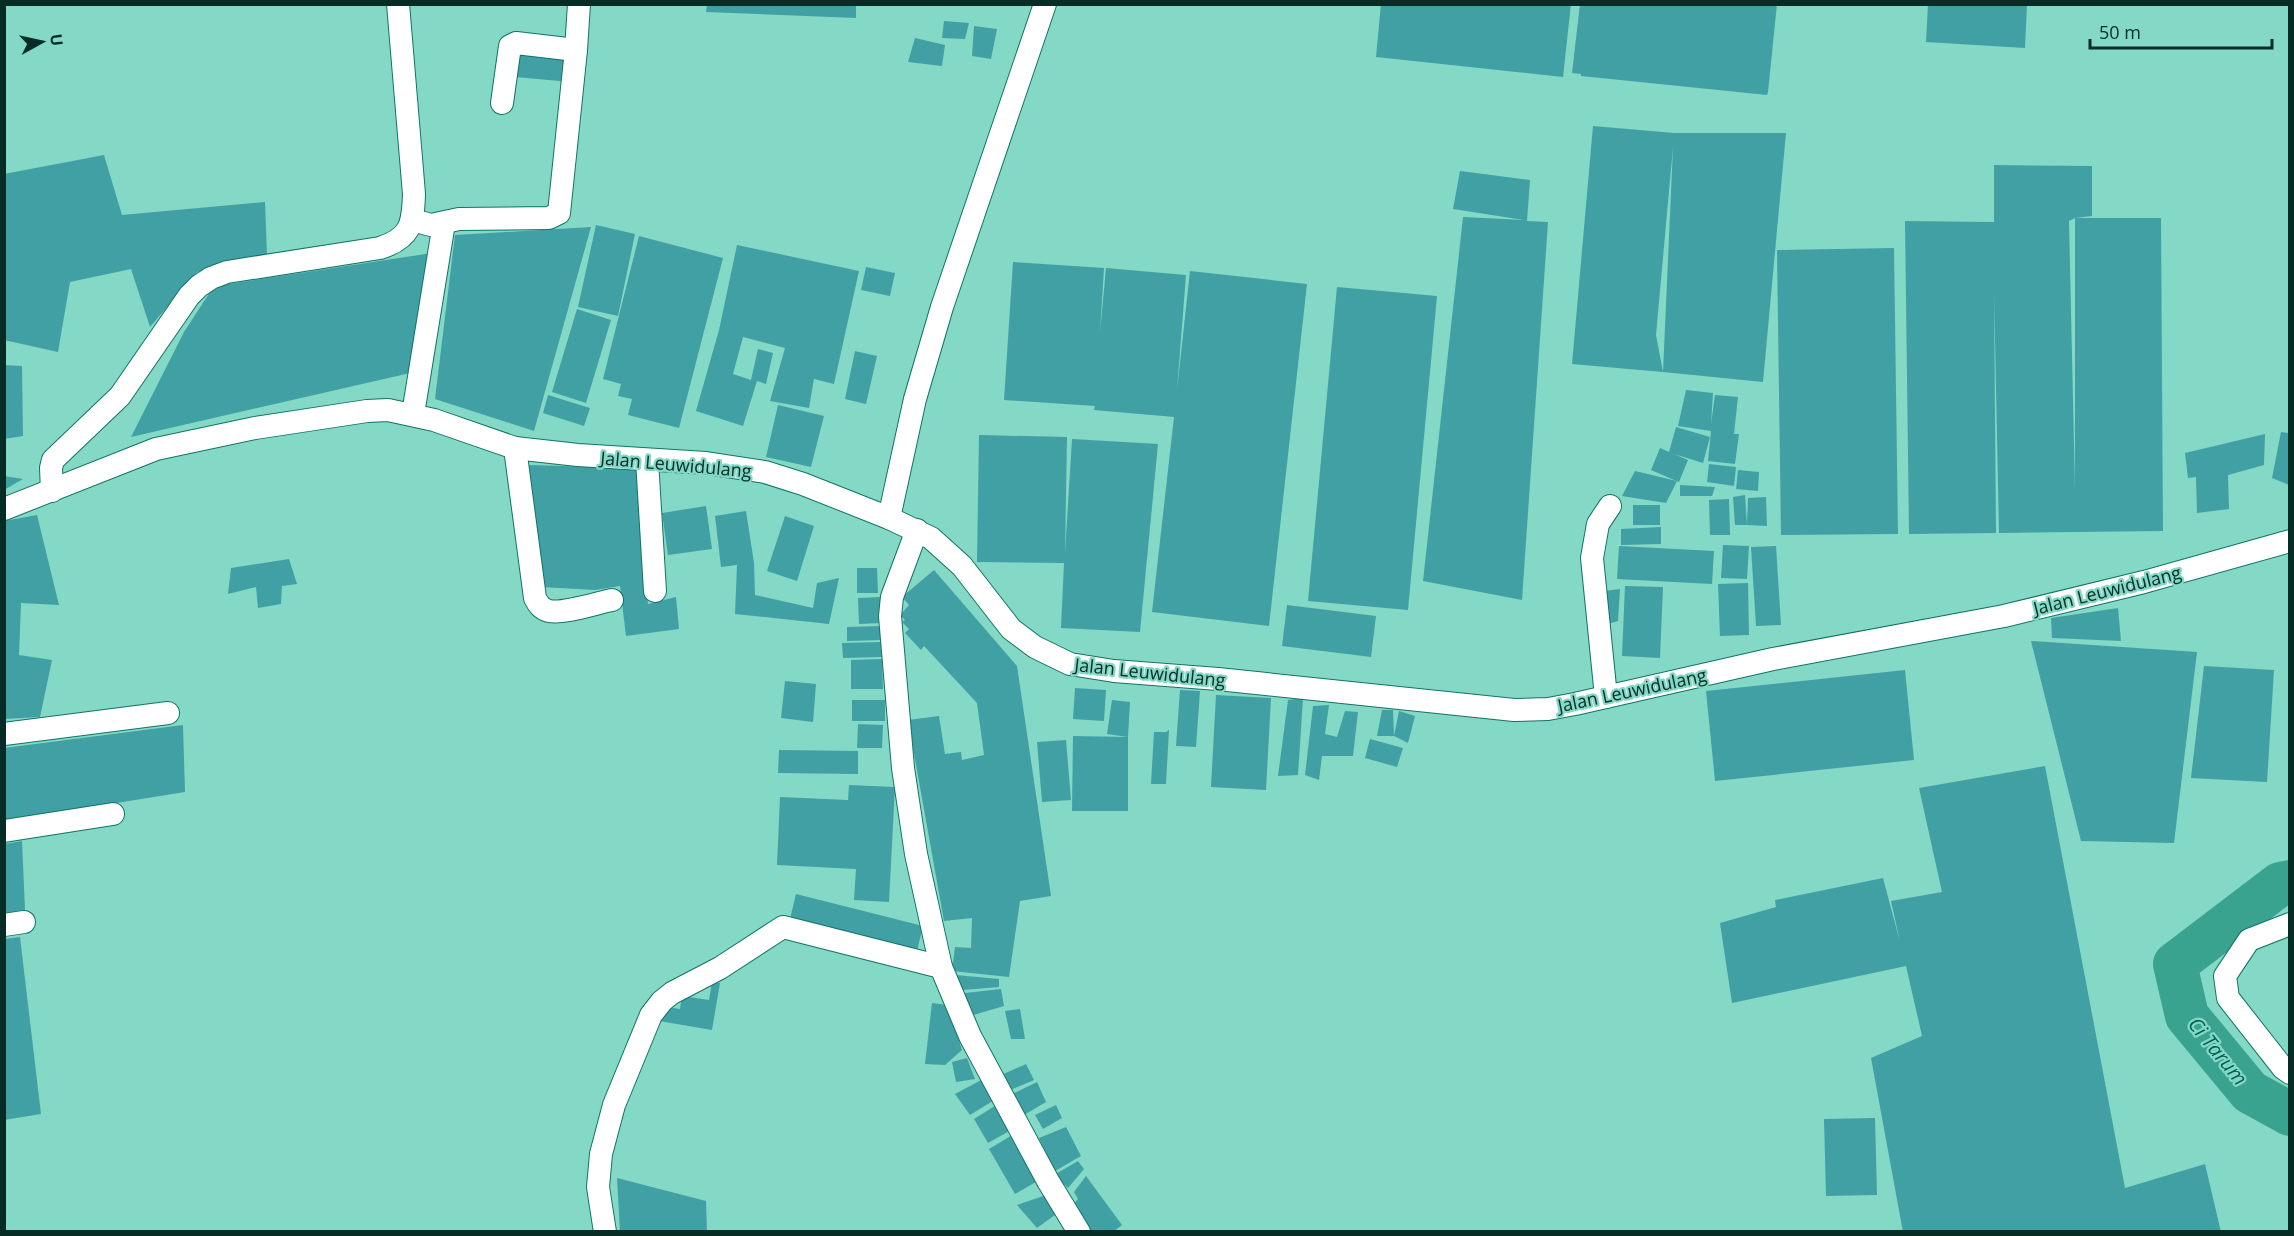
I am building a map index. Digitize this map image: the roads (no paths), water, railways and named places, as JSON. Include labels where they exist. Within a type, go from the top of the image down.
[{"type":"street","points":[[398,4],[414,194],[427,223],[413,414]]},
{"type":"street","points":[[51,481],[53,460],[120,396],[189,296],[199,286],[227,272],[380,248],[427,223],[459,219],[549,218],[559,213],[579,4]]},
{"type":"street","points":[[889,518],[915,399],[942,307],[1046,4]]},
{"type":"street","points":[[502,103],[503,79],[510,46],[516,43],[576,50]]},
{"type":"street","name":"Jalan Leuwidulang","points":[[4,509],[51,481],[167,447],[255,428],[367,411],[388,410],[413,414],[515,448],[706,463],[765,472],[803,484],[889,518],[931,538],[962,566],[1011,629],[1035,647],[1070,664],[1114,671],[1218,679],[1514,710],[1548,708],[1606,697],[1773,659],[2004,616],[2144,582],[2289,541]]},
{"type":"street","points":[[515,448],[535,598],[540,606],[547,611],[558,611],[612,600]]},
{"type":"street","points":[[647,460],[655,591]]},
{"type":"street","points":[[1606,697],[1592,558],[1598,524],[1610,506]]},
{"type":"street","points":[[916,530],[892,597],[890,616],[903,768],[916,854],[941,967],[970,1036],[1048,1181],[1079,1232]]},
{"type":"street","points":[[4,734],[168,713]]},
{"type":"street","points":[[4,831],[113,814]]},
{"type":"street","points":[[2289,924],[2250,940],[2225,976],[2228,998],[2289,1073]]},
{"type":"street","points":[[605,1232],[598,1187],[601,1154],[614,1105],[651,1015],[672,993],[720,968],[783,927],[941,967]]},
{"type":"waterway","name":"Ci Tarum","points":[[2290,882],[2280,884],[2175,964],[2187,1016],[2250,1092],[2290,1114]]}]
